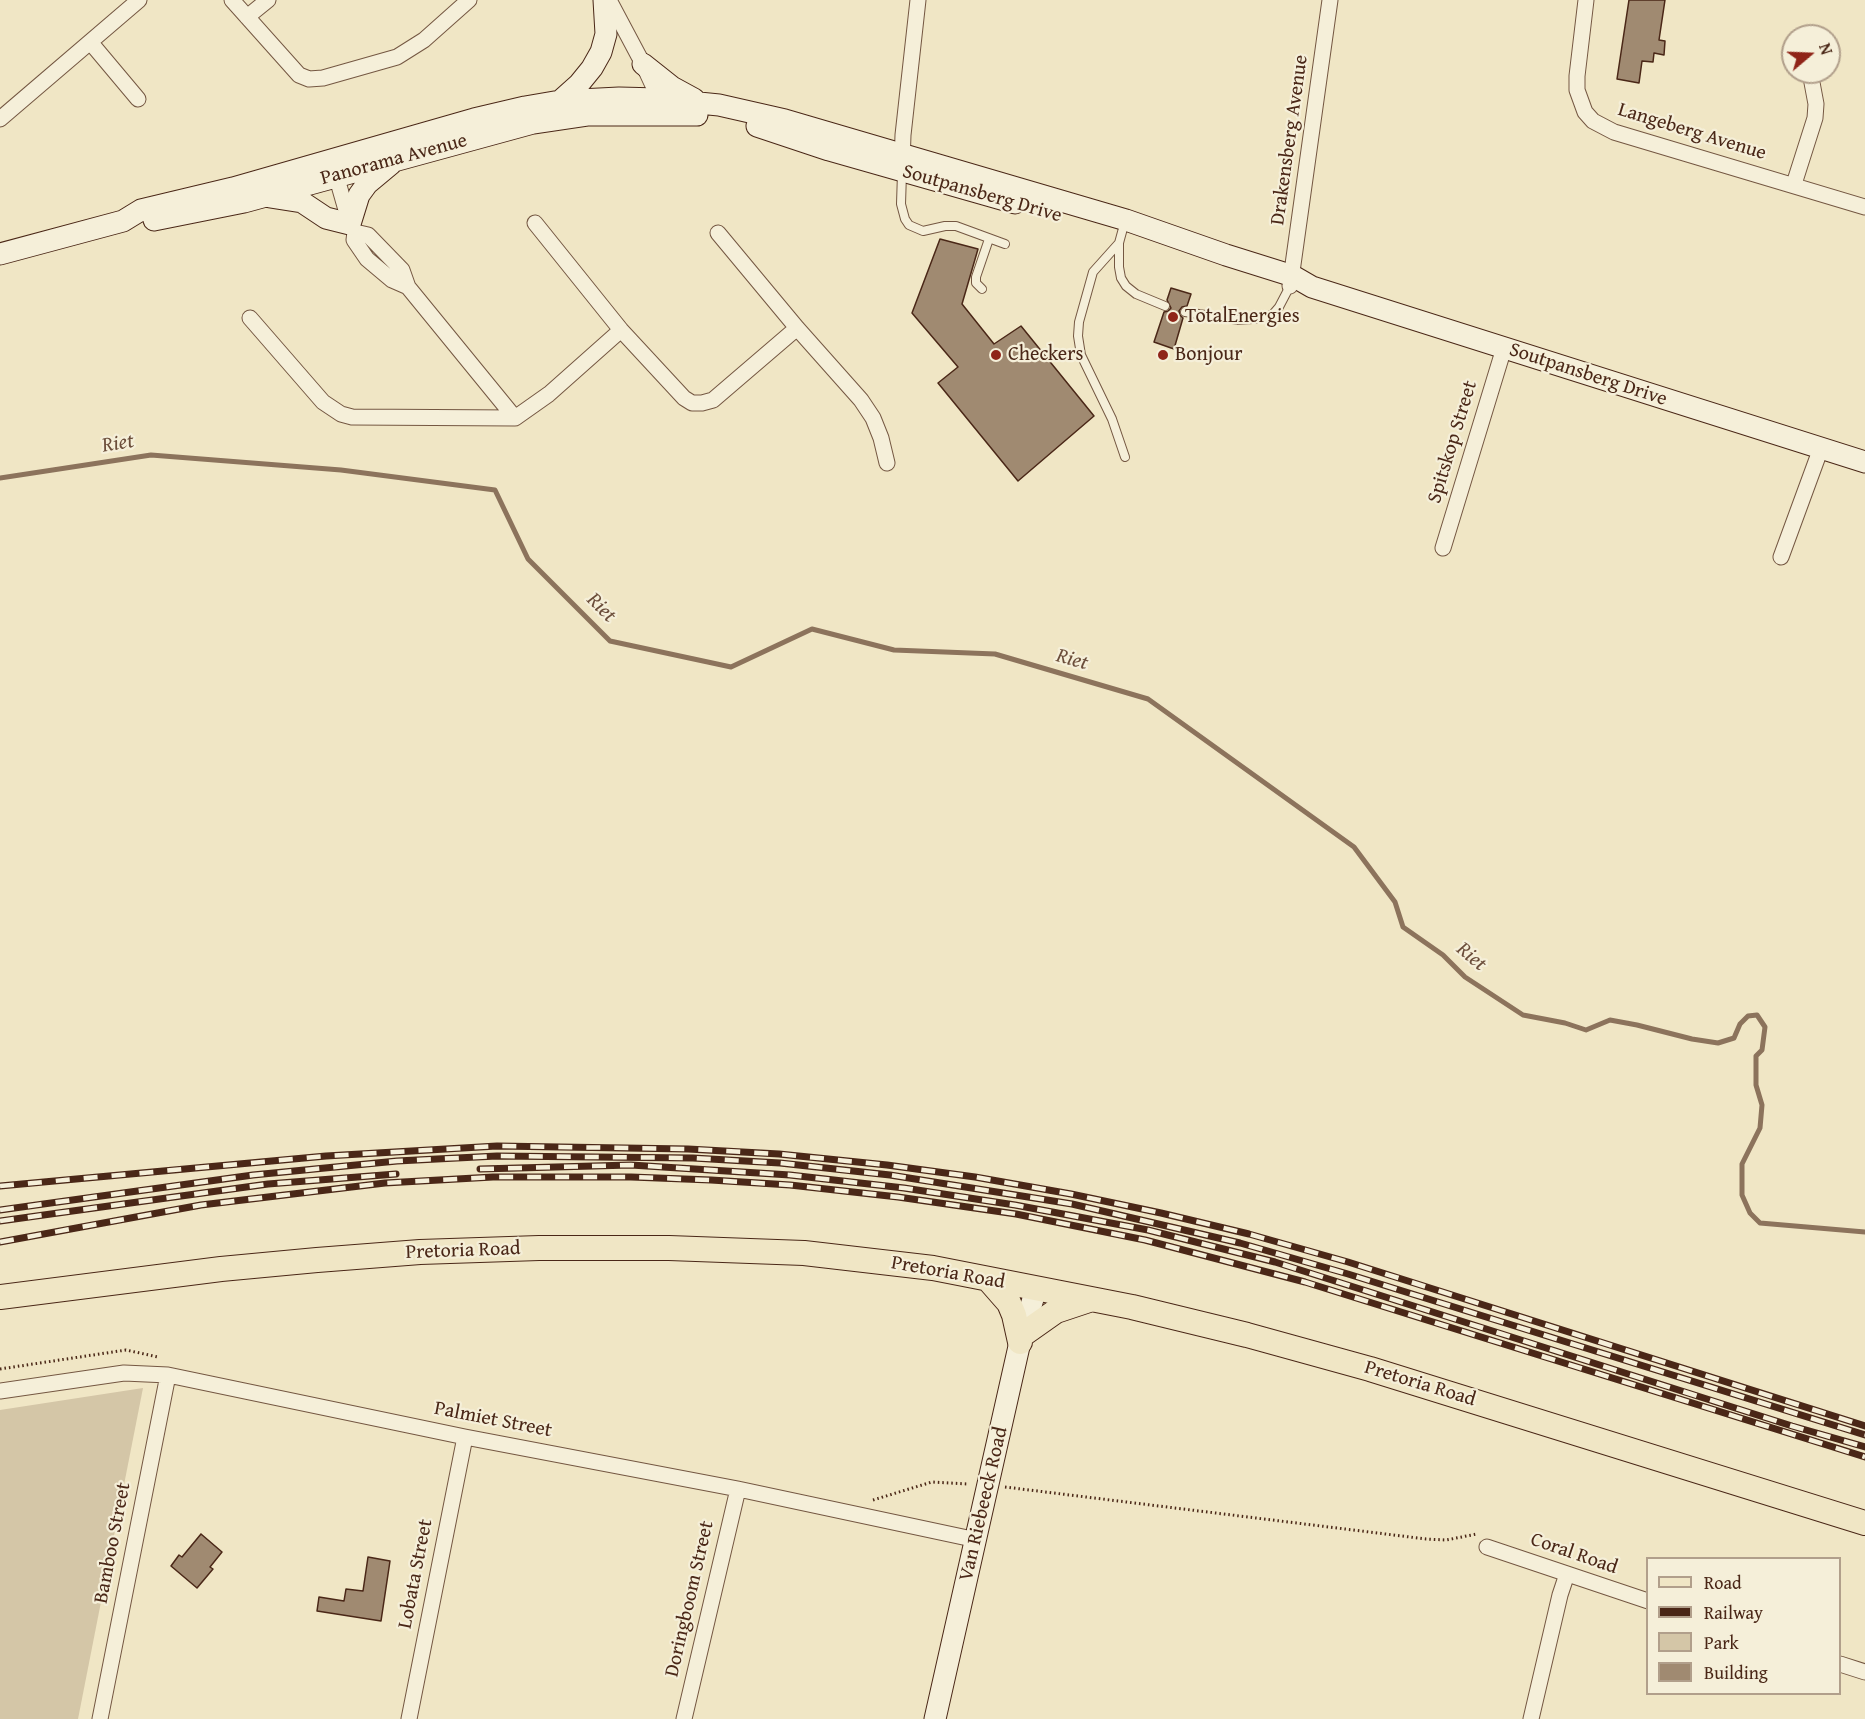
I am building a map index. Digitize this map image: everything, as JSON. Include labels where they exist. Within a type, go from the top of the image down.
[{"type":"main road","name":"Pretoria Road","points":[[0,1297],[221,1269],[420,1252],[539,1248],[669,1248],[804,1252],[933,1268],[1132,1307],[1236,1332],[1370,1369],[1865,1523]]},
{"type":"main road","points":[[988,1279],[1009,1303],[1021,1339],[1056,1311],[1092,1299]]},
{"type":"street","points":[[0,119],[140,0]]},
{"type":"street","points":[[232,0],[299,75],[309,79],[323,78],[397,57],[418,45],[469,0]]},
{"type":"street","points":[[247,17],[268,0]]},
{"type":"street","points":[[560,101],[592,68],[601,52],[606,34],[604,0]]},
{"type":"street","points":[[609,0],[663,107]]},
{"type":"street","points":[[902,163],[918,0]]},
{"type":"street","name":"Drakensberg Avenue","points":[[1291,281],[1330,0]]},
{"type":"street","name":"Langeberg Avenue","points":[[1586,0],[1576,76],[1577,90],[1585,112],[1593,120],[1614,132],[1865,207]]},
{"type":"street","points":[[91,43],[138,99]]},
{"type":"street","points":[[643,64],[672,87],[703,104]]},
{"type":"street","points":[[1794,184],[1815,118],[1816,104],[1812,84]]},
{"type":"street","name":"Panorama Avenue","points":[[0,254],[123,221],[146,221],[171,217],[262,197],[333,167],[474,119],[560,101],[619,98],[663,107]]},
{"type":"street","name":"Soutpansberg Drive","points":[[663,107],[703,104],[756,112],[902,163],[1122,232],[1312,287],[1865,462]]},
{"type":"street","name":"Panorama Avenue","points":[[123,221],[141,210],[233,188],[333,167],[397,160],[533,123],[663,107]]},
{"type":"street","name":"Soutpansberg Drive","points":[[663,107],[749,123],[902,163]]},
{"type":"street","points":[[353,228],[359,195],[378,174],[397,160]]},
{"type":"street","points":[[333,167],[353,228],[354,240],[367,259],[392,280],[408,287],[515,418]]},
{"type":"street","points":[[262,197],[302,202],[326,218],[353,228]]},
{"type":"street","points":[[535,223],[621,330],[684,398],[692,403],[702,403],[713,399],[797,328]]},
{"type":"street","points":[[718,233],[861,400],[873,418],[887,463]]},
{"type":"street","points":[[250,318],[323,402],[340,414],[352,417],[515,418],[549,394],[621,330]]},
{"type":"street","name":"Spitskop Street","points":[[1443,548],[1504,348]]},
{"type":"street","points":[[1781,557],[1821,448]]},
{"type":"street","name":"Van Riebeeck Road","points":[[935,1719],[1021,1339],[1036,1289]]},
{"type":"street","name":"Palmiet Street","points":[[0,1390],[124,1373],[168,1374],[465,1437],[738,1490],[976,1540]]},
{"type":"street","name":"Bamboo Street","points":[[100,1719],[168,1374]]},
{"type":"street","name":"Lobata Street","points":[[409,1719],[465,1437]]},
{"type":"street","name":"Doringboom Street","points":[[684,1719],[738,1490]]},
{"type":"street","name":"Coral Road","points":[[1484,1541],[1567,1574],[1646,1601]]},
{"type":"street","points":[[1531,1719],[1567,1574]]},
{"type":"street","points":[[1841,1665],[1865,1672]]},
{"type":"lane","points":[[902,163],[901,204],[904,219],[909,225],[923,231],[956,226],[1005,244]]},
{"type":"lane","points":[[1122,232],[1119,267],[1121,278],[1126,286],[1141,297],[1166,306]]},
{"type":"lane","points":[[1122,232],[1093,272],[1079,322],[1078,336],[1081,355],[1112,419],[1125,457]]},
{"type":"lane","points":[[982,289],[976,283],[976,277],[989,239]]},
{"type":"lane","points":[[1185,312],[1232,320],[1265,318],[1279,307],[1291,281]]},
{"type":"path","points":[[0,1370],[126,1350],[162,1358]]},
{"type":"path","points":[[867,1501],[932,1482],[988,1485],[1156,1508],[1426,1539],[1484,1541]]},
{"type":"green space","points":[[143,1388],[78,1719],[0,1719],[0,1410]]},
{"type":"building","points":[[1629,0],[1665,0],[1659,40],[1665,41],[1664,55],[1654,53],[1653,62],[1642,61],[1639,83],[1617,79]]},
{"type":"building","name":"Checkers","points":[[940,239],[978,249],[962,304],[994,344],[1021,326],[1094,416],[1018,481],[938,383],[958,367],[912,313]]},
{"type":"building","points":[[1171,288],[1191,294],[1187,306],[1182,307],[1179,311],[1183,318],[1174,349],[1154,342],[1164,312],[1171,308],[1167,300]]},
{"type":"building","points":[[201,1534],[222,1552],[210,1567],[213,1569],[197,1588],[171,1566],[179,1555],[182,1557]]},
{"type":"building","points":[[368,1557],[390,1561],[381,1621],[317,1611],[319,1597],[344,1601],[346,1589],[363,1591]]},
{"type":"waterway","name":"Riet","points":[[0,478],[151,455],[341,470],[495,490],[528,559],[610,641],[731,667],[812,629],[894,650],[995,654],[1148,699],[1354,847],[1395,902],[1403,927],[1443,955],[1465,977],[1523,1015],[1565,1023],[1586,1030],[1610,1020],[1718,1043],[1734,1038],[1740,1024],[1748,1016],[1757,1015],[1765,1027],[1762,1050],[1756,1056],[1756,1085],[1762,1105],[1760,1128],[1742,1164],[1742,1195],[1750,1213],[1760,1223],[1865,1232]]},
{"type":"railway","points":[[0,1186],[326,1156],[497,1146],[688,1149],[779,1154],[887,1165],[975,1177],[1071,1194],[1249,1234],[1348,1262],[1865,1426]]},
{"type":"railway","points":[[0,1210],[253,1175],[397,1161],[497,1156],[693,1158],[780,1163],[890,1175],[1072,1204],[1240,1243],[1348,1274],[1865,1435]]},
{"type":"railway","points":[[480,1169],[631,1165],[790,1175],[904,1188],[1015,1205],[1148,1230],[1275,1262],[1792,1426],[1865,1447]]},
{"type":"railway","points":[[0,1221],[268,1184],[396,1174]]},
{"type":"railway","points":[[0,1242],[201,1205],[385,1183],[493,1177],[631,1177],[711,1180],[790,1185],[898,1197],[1016,1214],[1145,1240],[1305,1282],[1865,1457]]},
{"type":"place","name":"TotalEnergies","points":[[1173,317]]},
{"type":"place","name":"Checkers","points":[[996,355]]},
{"type":"place","name":"Bonjour","points":[[1163,355]]}]
